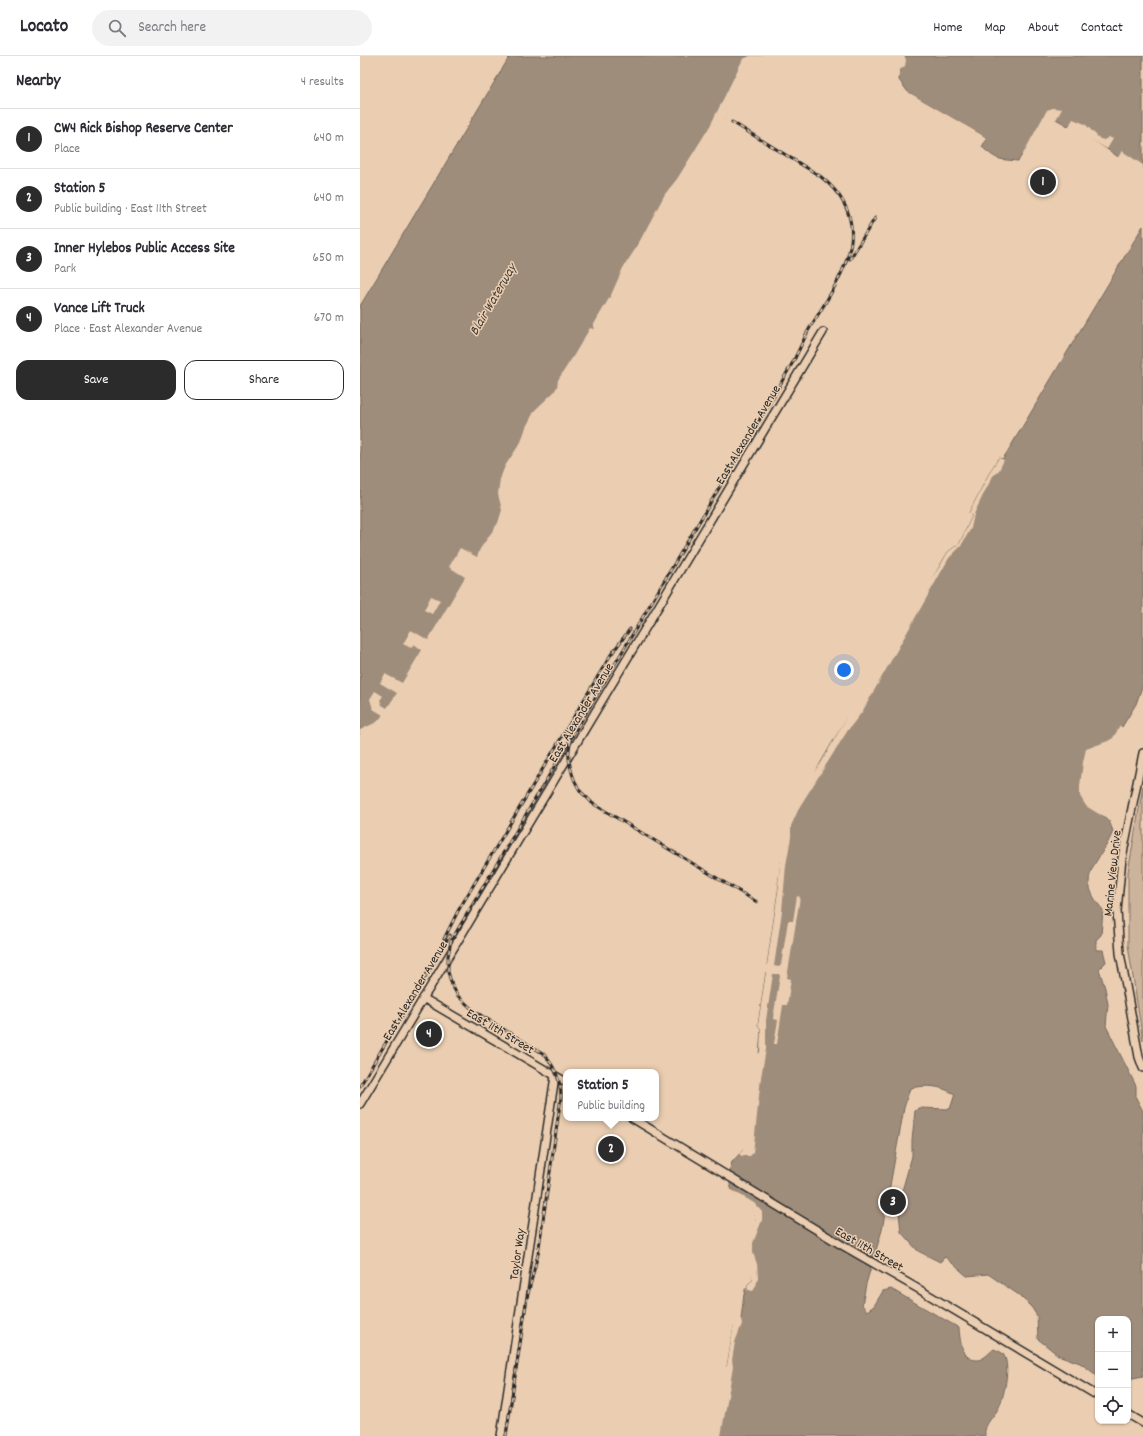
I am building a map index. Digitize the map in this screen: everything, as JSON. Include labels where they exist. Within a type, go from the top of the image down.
[{"type":"street","name":"East Alexander Avenue","points":[[360,1104],[823,332]]},
{"type":"street","name":"Marine View Drive","points":[[1143,753],[1122,858],[1117,922],[1120,953],[1128,1001],[1143,1068]]},
{"type":"street","name":"East 11th Street","points":[[423,998],[563,1080]]},
{"type":"street","name":"Taylor Way","points":[[501,1436],[555,1076]]},
{"type":"street","name":"East 11th Street","points":[[637,1121],[840,1244],[1095,1394]]},
{"type":"street","points":[[1131,1416],[1143,1422]]},
{"type":"shaded area","points":[[1143,786],[1143,1041],[1128,945],[1128,872]]},
{"type":"water","name":"Blair Waterway","points":[[510,56],[762,56],[749,71],[708,149],[541,415],[504,490],[509,511],[388,721],[360,736],[360,306]]},
{"type":"water","points":[[895,56],[1143,56],[1143,170],[1120,158],[1070,124],[1068,126],[1056,119],[1052,122],[1048,119],[1018,161],[995,157],[982,147],[987,138],[908,92],[899,80],[901,59]]},
{"type":"water","points":[[1143,226],[1143,684],[1136,704],[1114,740],[1092,750],[1087,756],[1082,791],[1086,801],[1109,821],[1113,831],[1096,861],[1089,878],[1090,887],[1094,898],[1103,910],[1101,935],[1096,940],[1096,950],[1103,950],[1106,962],[1099,969],[1108,1004],[1106,1026],[1136,1086],[1136,1098],[1143,1111],[1143,1376],[1131,1378],[1131,1316],[1095,1316],[1095,1374],[1080,1363],[1058,1355],[1038,1339],[1037,1316],[1032,1308],[1019,1295],[988,1274],[967,1276],[945,1257],[940,1262],[918,1251],[901,1232],[899,1212],[902,1191],[912,1156],[915,1111],[918,1108],[950,1109],[955,1094],[938,1087],[916,1087],[910,1088],[904,1108],[882,1230],[866,1284],[862,1305],[867,1311],[874,1306],[883,1291],[891,1289],[959,1328],[962,1348],[968,1357],[978,1360],[994,1349],[1002,1353],[1005,1357],[1007,1371],[1005,1387],[1000,1405],[986,1427],[985,1436],[715,1436],[734,1326],[741,1319],[745,1289],[748,1289],[747,1285],[753,1280],[748,1250],[757,1224],[754,1210],[748,1202],[732,1190],[730,1185],[730,1169],[732,1162],[745,1148],[759,1056],[761,1029],[758,1025],[779,885],[781,862],[792,813],[847,718],[859,704],[948,552],[960,543],[972,516],[969,513],[991,470],[999,458],[1003,459]]},
{"type":"pier","points":[[750,56],[764,56],[751,72],[724,120],[710,150],[646,250],[607,316],[583,363],[566,391],[553,410],[543,416],[533,435],[529,450],[506,490],[510,513],[486,563],[389,723],[376,734],[363,736],[360,738],[360,730],[377,722],[383,715],[373,709],[370,699],[375,691],[383,696],[380,700],[382,705],[387,708],[397,693],[380,683],[385,674],[402,683],[422,650],[414,644],[411,648],[403,644],[411,630],[428,640],[465,577],[449,567],[460,548],[477,557],[480,549],[498,523],[502,510],[498,494],[500,479],[505,466],[521,442],[526,427],[535,410],[554,392],[557,387],[558,380],[590,328],[595,328],[593,326],[611,295],[623,268],[636,248],[665,194],[677,179],[710,126],[743,59]]},
{"type":"pier","points":[[893,56],[904,56],[906,60],[905,66],[897,72],[898,60]]},
{"type":"pier","points":[[908,92],[987,138],[984,143],[982,142],[984,139],[907,93]]},
{"type":"pier","points":[[1053,108],[1062,109],[1054,123],[1051,124],[1048,121],[1037,141],[1018,163],[1047,110]]},
{"type":"pier","points":[[1073,119],[1085,124],[1100,139],[1104,140],[1109,137],[1113,139],[1107,149],[1069,126]]},
{"type":"pier","points":[[1122,151],[1143,165],[1143,172],[1117,159]]},
{"type":"pier","points":[[999,458],[1004,460],[985,491],[974,514],[971,528],[961,546],[949,558],[862,712],[848,730],[800,806],[791,826],[791,837],[786,865],[782,911],[774,966],[779,967],[781,965],[788,921],[793,921],[797,896],[800,897],[787,978],[791,979],[787,1005],[783,1005],[777,1044],[774,1044],[778,1020],[773,1019],[780,976],[779,974],[773,974],[766,1020],[766,1049],[761,1077],[753,1153],[750,1156],[742,1156],[739,1154],[743,1150],[752,1084],[758,1054],[760,1052],[761,1029],[758,1025],[766,972],[764,972],[765,965],[767,965],[779,885],[785,817],[791,812],[853,706],[858,702],[906,617],[948,552],[960,543],[972,516],[969,513],[991,470]]},
{"type":"pier","points":[[431,596],[440,600],[432,614],[424,610]]},
{"type":"pier","points":[[1120,726],[1123,728],[1116,742],[1105,749],[1093,752],[1089,757],[1084,791],[1088,799],[1105,816],[1086,806],[1080,796],[1083,762],[1086,749],[1113,738]]},
{"type":"pier","points":[[730,1190],[754,1203],[762,1212],[762,1220],[753,1243],[753,1253],[757,1264],[758,1277],[753,1291],[745,1289],[748,1289],[747,1285],[753,1280],[749,1267],[747,1250],[748,1239],[756,1222],[753,1210],[750,1206]]},
{"type":"pier","points":[[741,1319],[742,1324],[735,1342],[732,1360],[733,1367],[721,1436],[713,1436],[724,1370],[727,1366],[734,1323]]},
{"type":"railway","points":[[732,122],[820,176],[839,195],[849,215],[852,235],[848,255],[840,276],[805,336]]},
{"type":"railway","points":[[850,259],[875,218]]},
{"type":"railway","points":[[506,1436],[527,1298],[538,1254],[561,1091],[557,1074],[544,1054],[474,1011],[458,996],[452,985],[448,972],[448,956],[451,941],[773,397],[793,362],[808,331]]},
{"type":"railway","points":[[444,939],[458,911],[610,656],[630,629]]},
{"type":"railway","points":[[571,741],[569,747],[569,760],[572,774],[581,792],[592,803],[757,902]]},
{"type":"railway","points":[[360,1086],[450,935]]},
{"type":"place","name":"CW4 Rick Bishop Reserve Center","points":[[1043,182]]},
{"type":"place","name":"Vance Lift Truck","points":[[429,1034]]},
{"type":"place","name":"Station 5","points":[[611,1149]]},
{"type":"place","name":"Inner Hylebos Public Access Site","points":[[893,1202]]}]
